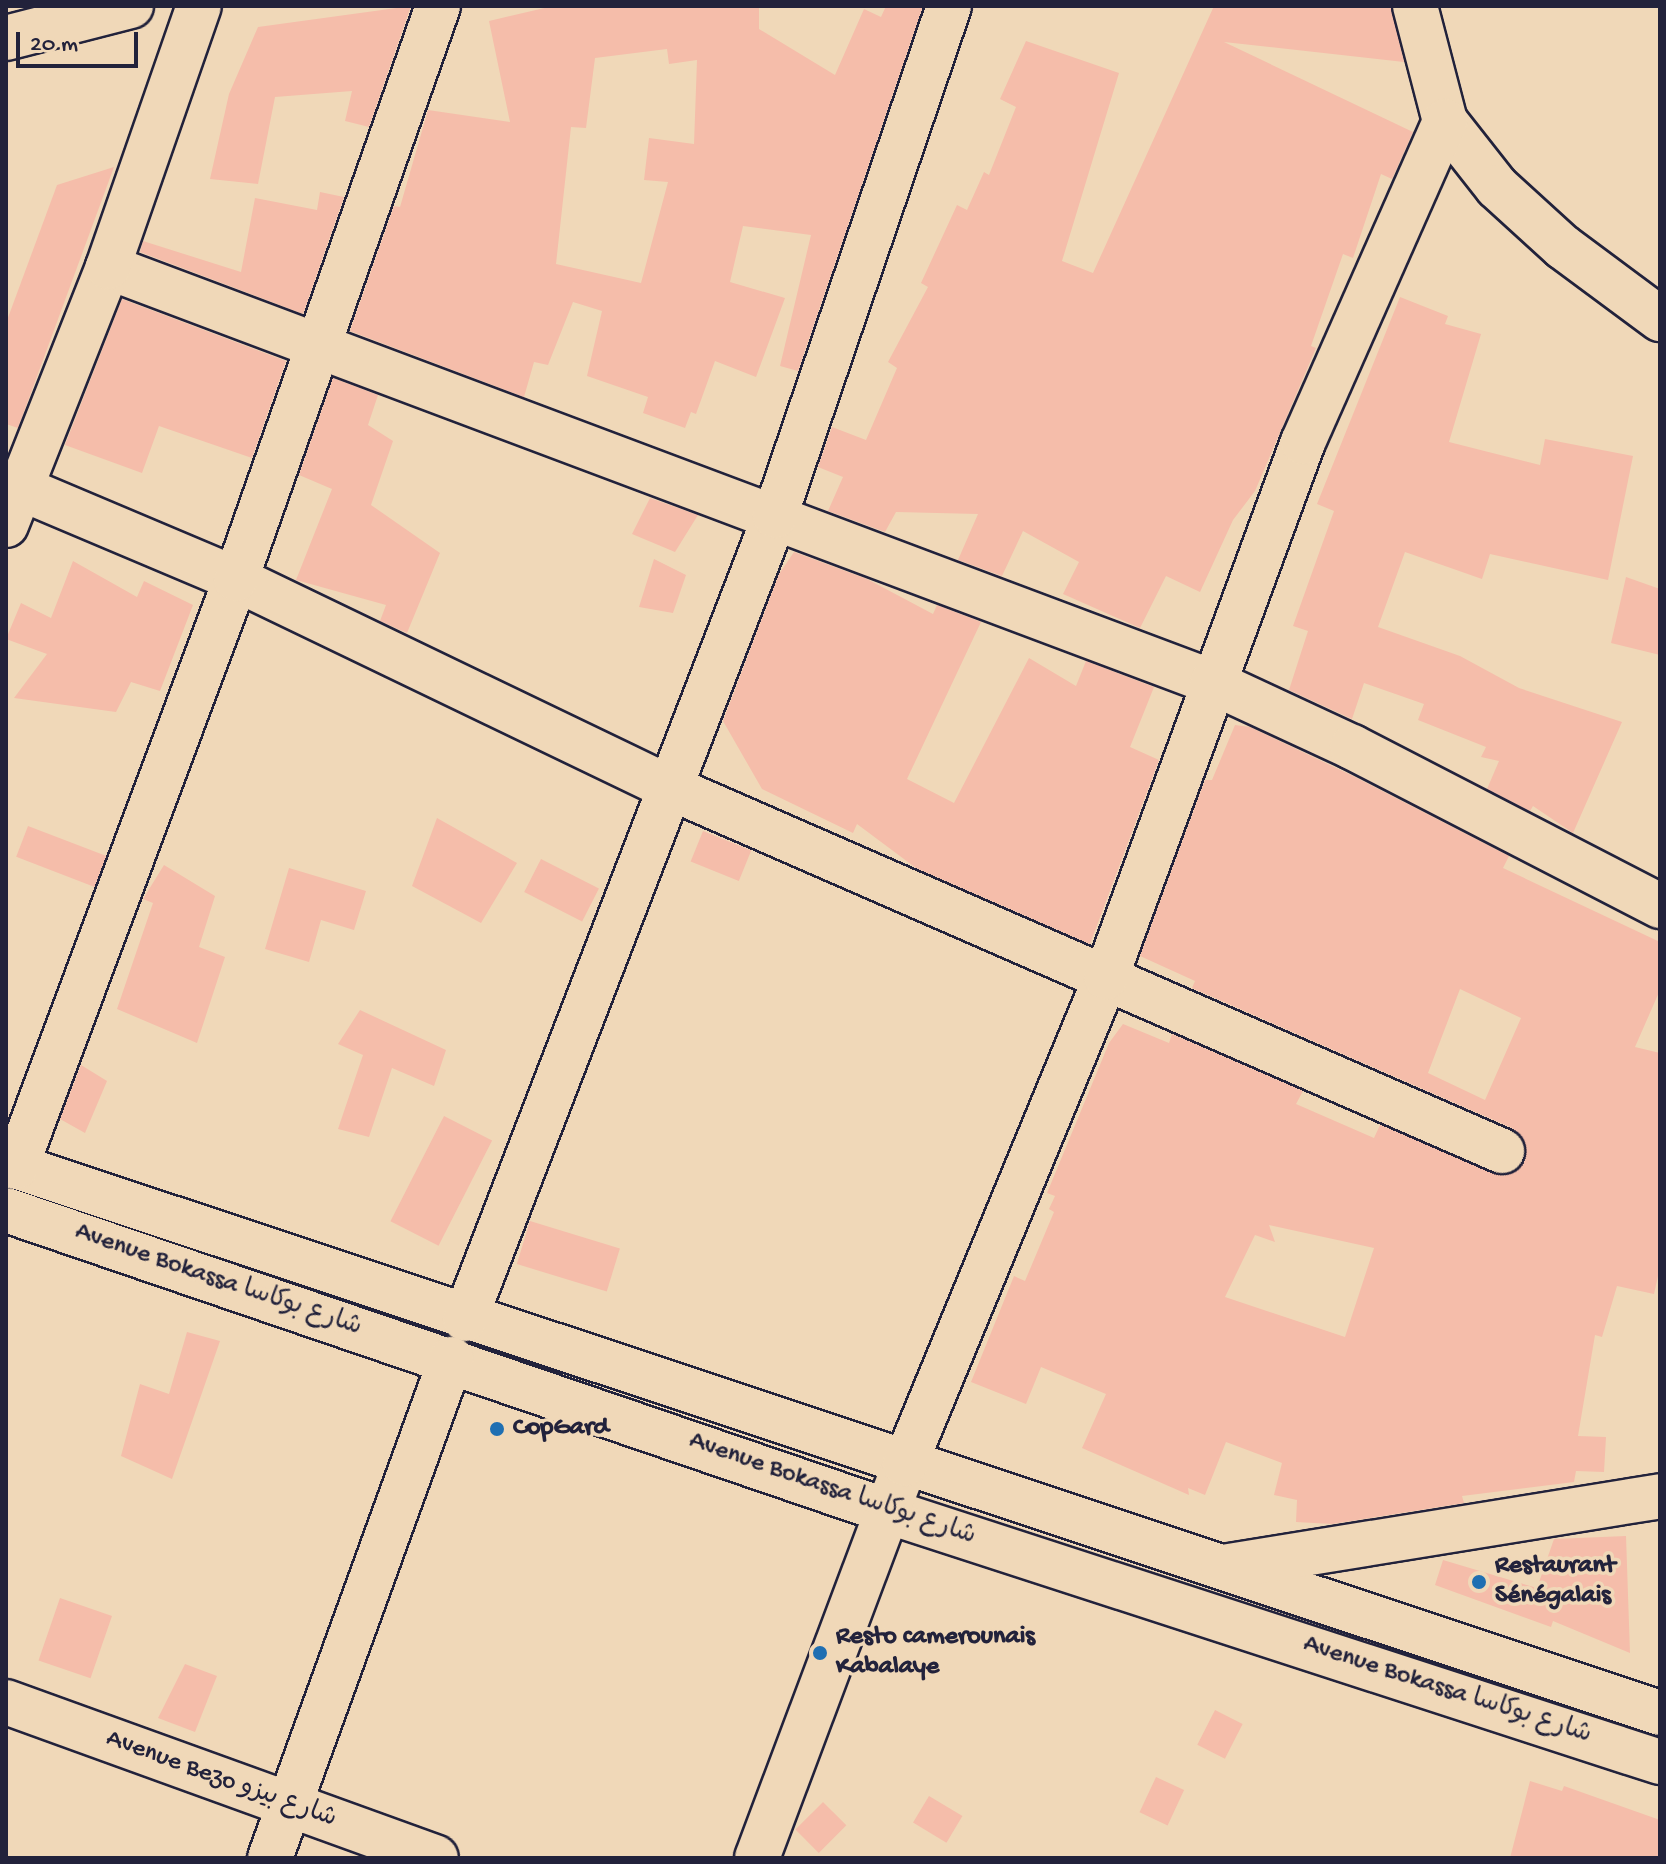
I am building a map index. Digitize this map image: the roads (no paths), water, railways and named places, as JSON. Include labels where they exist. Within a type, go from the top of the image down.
[{"type":"street","points":[[37,6],[85,15]]},
{"type":"street","points":[[6,38],[85,15],[131,6]]},
{"type":"street","points":[[199,6],[108,267],[11,499],[236,579],[671,788],[1502,1151]]},
{"type":"street","points":[[11,1165],[236,579],[438,6]]},
{"type":"street","points":[[270,1858],[458,1339],[775,516],[949,6]]},
{"type":"street","points":[[1415,6],[1445,121],[1497,187],[1563,247],[1660,319]]},
{"type":"street","points":[[757,1858],[890,1512],[905,1464],[1106,977],[1212,682],[1303,442],[1445,121]]},
{"type":"street","points":[[108,267],[1212,682],[1352,747],[1660,906]]},
{"type":"street","name":"Avenue Bokassa شارع بوكاسا","points":[[11,1165],[890,1512],[1660,1762]]},
{"type":"street","name":"Avenue Bokassa شارع بوكاسا","points":[[6,1210],[905,1464],[1660,1713]]},
{"type":"street","points":[[1217,1568],[1660,1496]]},
{"type":"street","name":"Avenue Bezo شارع بيزو","points":[[6,1702],[436,1858]]},
{"type":"place","name":"CopGard","points":[[497,1429]]},
{"type":"place","name":"Restaurant Sénégalais","points":[[1479,1582]]},
{"type":"place","name":"Resto camerounais Kabalaye","points":[[820,1653]]}]
